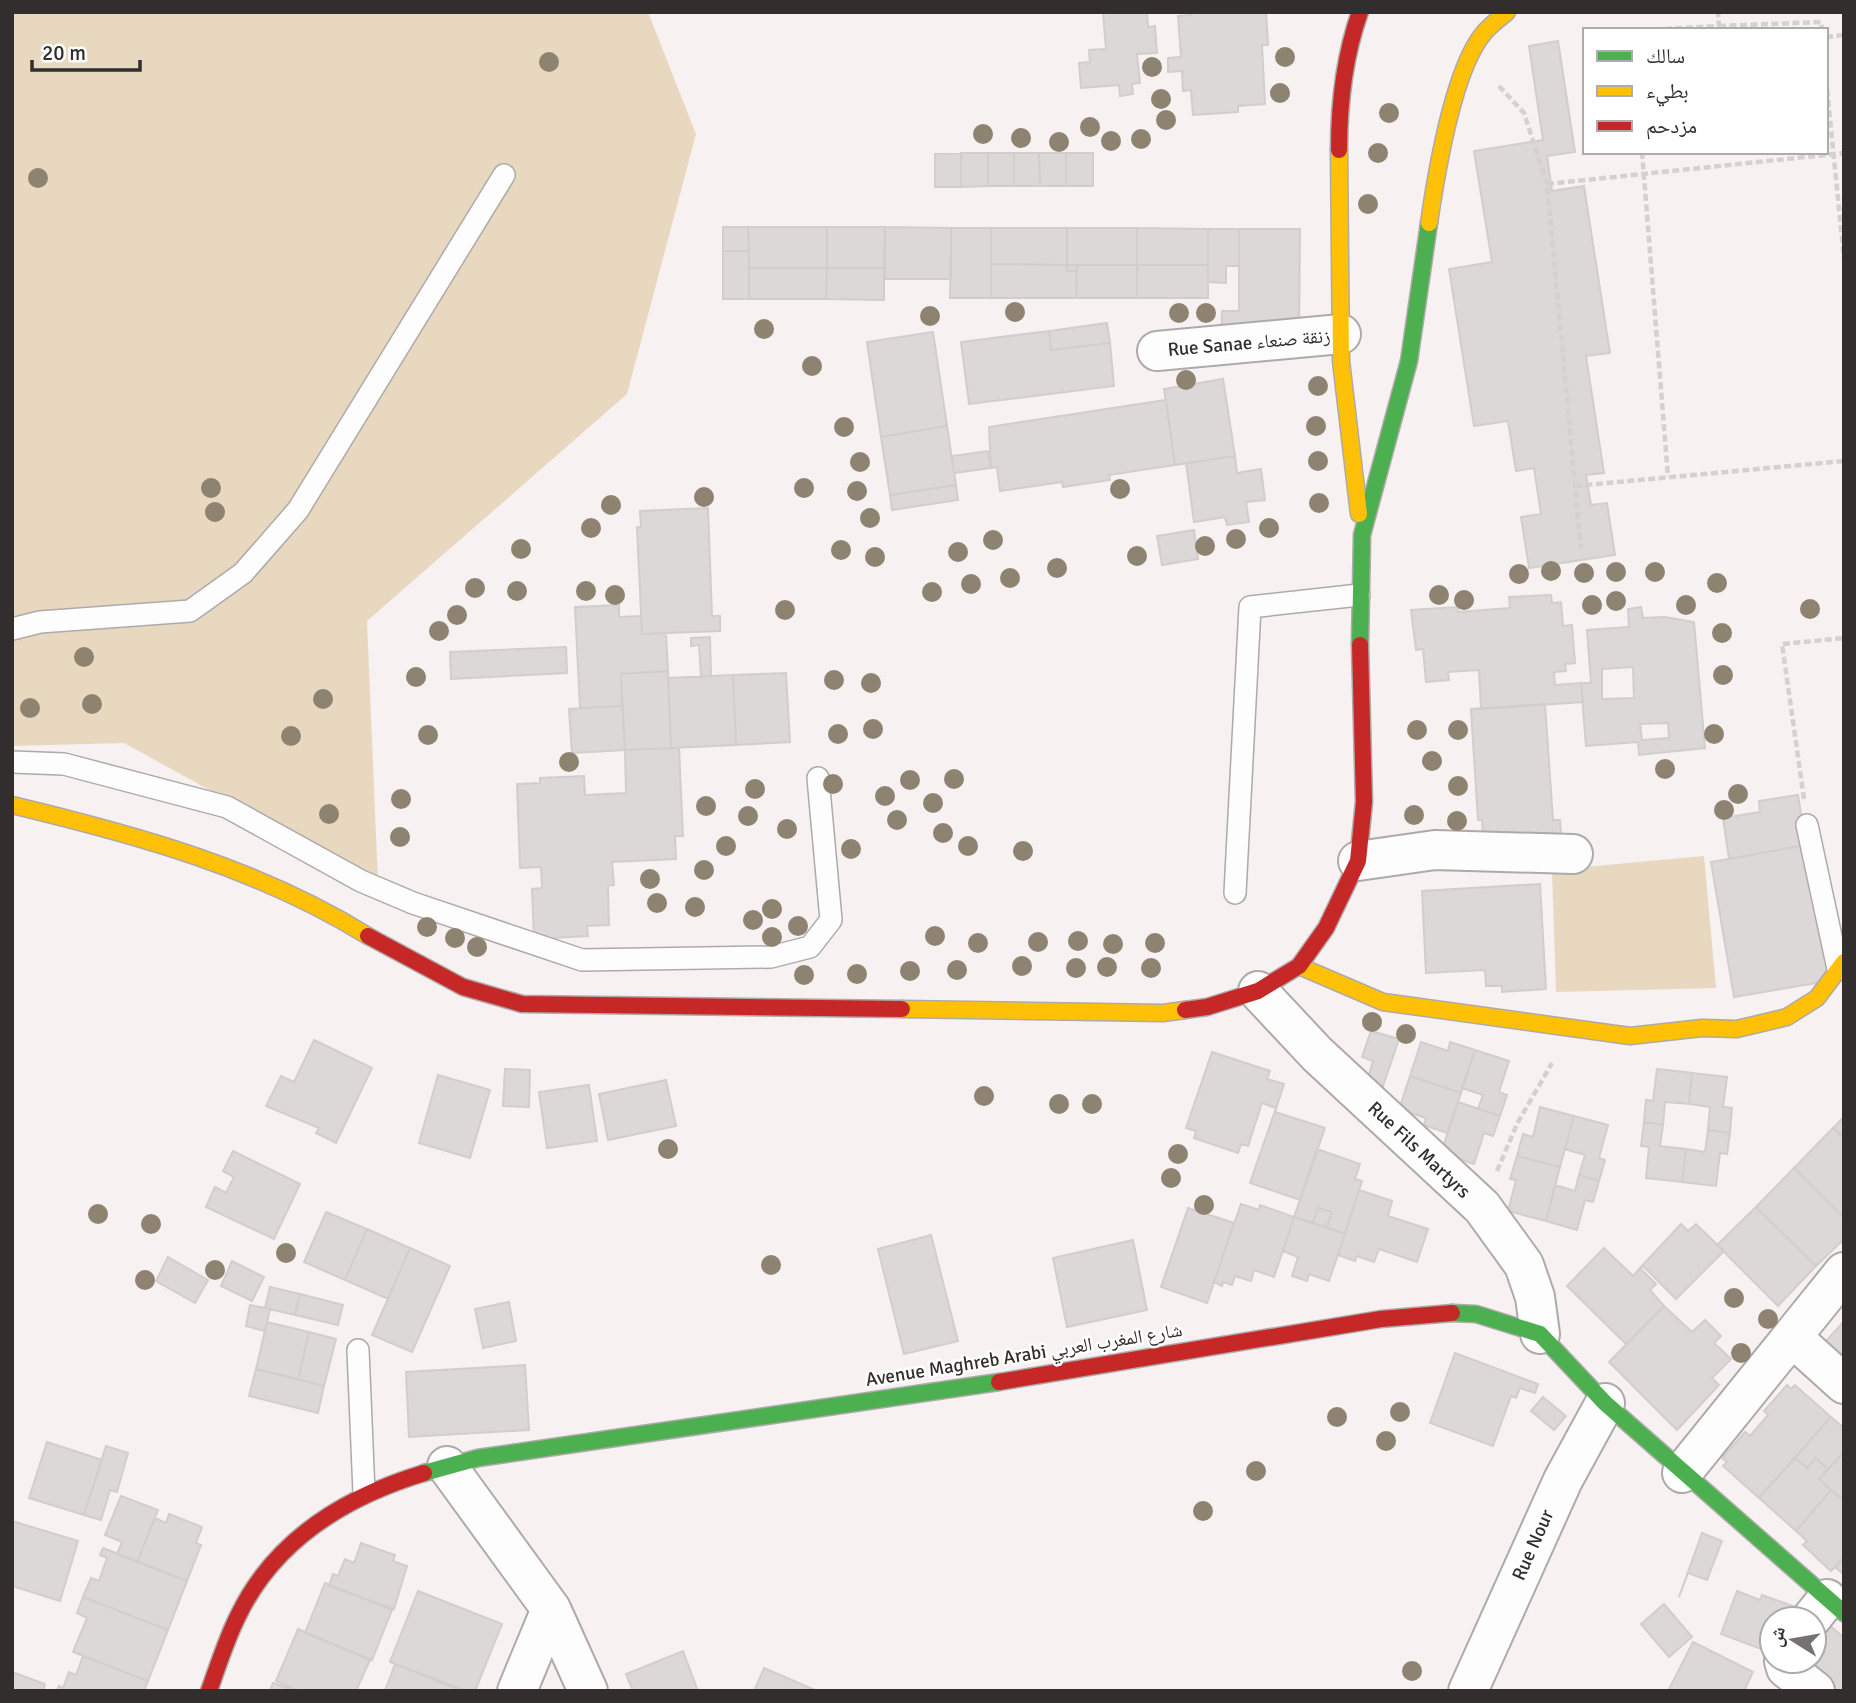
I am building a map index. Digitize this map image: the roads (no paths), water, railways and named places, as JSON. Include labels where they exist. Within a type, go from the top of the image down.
[{"type":"street","points":[[12,805],[234,867],[310,902],[430,974],[486,998],[522,1004],[1163,1013],[1207,1007],[1258,991],[1299,966],[1326,928],[1358,861],[1364,802],[1359,594],[1362,535],[1341,351],[1339,109],[1348,46],[1360,12]]},
{"type":"street","points":[[1362,535],[1409,361],[1435,181],[1463,72],[1482,35],[1507,12]]},
{"type":"street","name":"Rue Sanae زنقة صنعاء","points":[[1157,351],[1341,351]]},
{"type":"street","points":[[1341,351],[1359,379]]},
{"type":"street","points":[[1388,379],[1409,361]]},
{"type":"street","points":[[1358,861],[1435,850],[1573,854]]},
{"type":"street","points":[[1299,966],[1383,1002],[1630,1036],[1689,1029],[1737,1029],[1787,1017],[1817,998],[1841,965]]},
{"type":"street","name":"Rue Fils Martyrs","points":[[1258,991],[1317,1054],[1482,1208],[1524,1265],[1535,1297],[1540,1334]]},
{"type":"street","points":[[1682,1473],[1844,1272]]},
{"type":"street","name":"Avenue Maghreb Arabi شارع المغرب العربي","points":[[209,1691],[244,1603],[295,1538],[330,1510],[364,1493],[447,1466],[478,1458],[648,1431],[1076,1371],[1381,1320],[1442,1313],[1476,1314],[1540,1334],[1605,1403],[1682,1473],[1715,1497],[1822,1605]]},
{"type":"street","points":[[1792,1337],[1844,1384]]},
{"type":"street","name":"Rue Nour","points":[[1468,1691],[1563,1480],[1605,1403]]},
{"type":"street","points":[[447,1466],[551,1609],[588,1691]]},
{"type":"street","points":[[517,1691],[551,1609]]},
{"type":"street","points":[[1795,1675],[1815,1691]]},
{"type":"lane","points":[[12,629],[40,622],[190,611],[243,573],[298,510],[504,175]]},
{"type":"lane","points":[[1235,892],[1250,607],[1359,594]]},
{"type":"lane","points":[[12,762],[64,764],[228,807],[371,885],[413,903],[582,960],[771,957],[810,947],[831,920],[818,778]]},
{"type":"lane","points":[[1807,825],[1841,965]]},
{"type":"lane","points":[[358,1350],[364,1493]]}]
